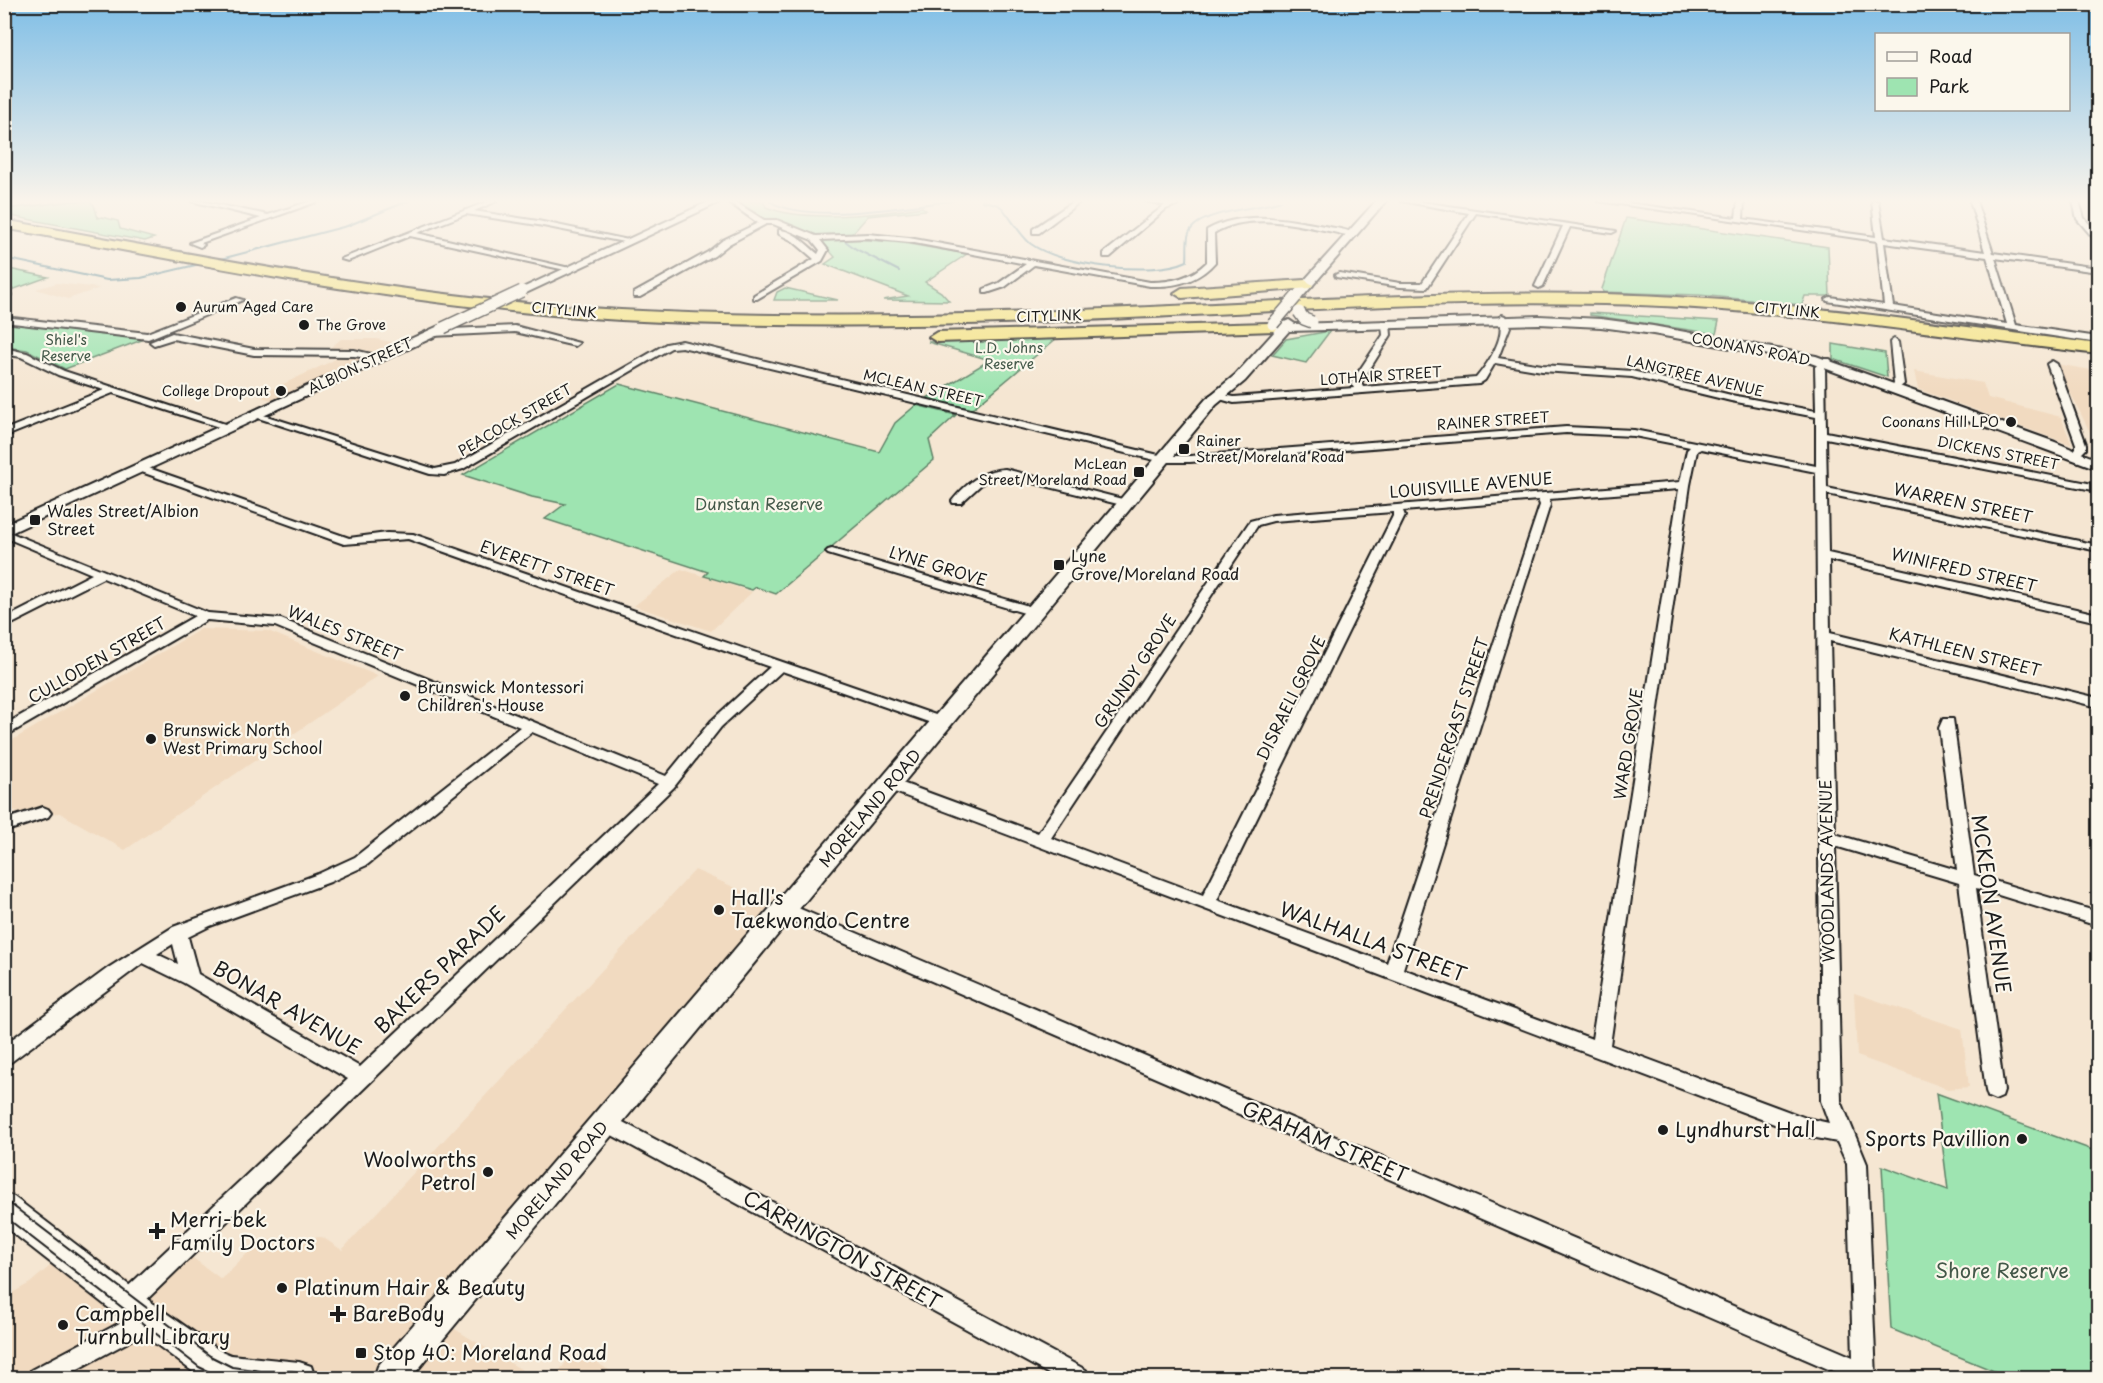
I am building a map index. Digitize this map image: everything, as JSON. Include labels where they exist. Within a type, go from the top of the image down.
[{"type":"highway","name":"CITYLINK","points":[[193,266],[299,290],[405,305],[625,324],[740,330],[900,330],[1411,309],[1553,306],[1710,312],[1783,319],[2098,359]]},
{"type":"highway","name":"CITYLINK","points":[[227,266],[390,292],[618,315],[775,320],[945,319],[1428,300],[1608,299],[1724,304],[1796,311],[2098,349]]},
{"type":"highway","points":[[1136,296],[1277,288],[1302,298]]},
{"type":"highway","points":[[561,310],[838,312],[1103,298]]},
{"type":"highway","points":[[625,324],[740,333],[824,336],[999,337],[1279,328]]},
{"type":"highway","points":[[1227,330],[1248,336],[1254,346]]},
{"type":"main road","name":"ALBION STREET","points":[[4,532],[577,266]]},
{"type":"main road","name":"MORELAND ROAD","points":[[1214,398],[1240,378],[1327,266]]},
{"type":"main road","points":[[1302,298],[1304,319],[1313,324]]},
{"type":"main road","name":"COONANS ROAD","points":[[1279,328],[1307,331],[1313,324],[1328,326],[1504,320],[1619,325],[1825,362],[2077,453],[2098,463]]},
{"type":"main road","name":"MORELAND ROAD","points":[[390,1378],[1035,612],[1214,398],[1254,346],[1279,328]]},
{"type":"main road","points":[[4,1207],[138,1311],[208,1362],[230,1375],[298,1378]]},
{"type":"street","points":[[554,266],[570,269]]},
{"type":"street","points":[[637,295],[689,266]]},
{"type":"street","points":[[757,297],[808,266]]},
{"type":"street","points":[[987,291],[1002,285],[1027,266]]},
{"type":"street","points":[[1052,266],[1156,284],[1189,279],[1206,266]]},
{"type":"street","points":[[1339,275],[1400,285],[1424,286],[1438,266]]},
{"type":"street","points":[[1539,286],[1548,266]]},
{"type":"street","points":[[1883,266],[1889,308]]},
{"type":"street","points":[[1993,266],[2013,328]]},
{"type":"street","points":[[2066,266],[2098,270]]},
{"type":"street","points":[[1830,299],[2098,340]]},
{"type":"street","points":[[4,319],[148,336],[239,300]]},
{"type":"street","name":"LOTHAIR STREET","points":[[1214,398],[1234,400],[1474,382],[1481,380],[1492,360],[1505,333],[1504,320]]},
{"type":"street","points":[[1360,391],[1357,381],[1387,335],[1386,324]]},
{"type":"street","points":[[437,330],[515,329],[575,343]]},
{"type":"street","points":[[148,344],[172,336],[251,352],[354,353],[380,357]]},
{"type":"street","points":[[1894,342],[1896,388]]},
{"type":"street","name":"PEACOCK STREET","points":[[254,415],[434,472],[444,472],[459,467],[678,344]]},
{"type":"street","name":"MCLEAN STREET","points":[[678,344],[1163,459]]},
{"type":"street","points":[[8,354],[229,427]]},
{"type":"street","name":"LANGTREE AVENUE","points":[[1492,360],[1542,368],[1632,374],[1731,398],[1820,415]]},
{"type":"street","name":"WOODLANDS AVENUE","points":[[1825,362],[1820,369],[1820,415],[1831,1101],[1853,1153],[1859,1182],[1865,1376]]},
{"type":"street","points":[[2052,364],[2081,444],[2077,453]]},
{"type":"street","points":[[4,434],[112,390]]},
{"type":"street","name":"RAINER STREET","points":[[1163,459],[1190,459],[1566,430],[1624,432],[1821,470]]},
{"type":"street","name":"DICKENS STREET","points":[[1821,434],[2098,488]]},
{"type":"street","name":"WARD GROVE","points":[[1600,1049],[1685,485],[1692,450],[1697,447]]},
{"type":"street","name":"EVERETT STREET","points":[[140,468],[348,542],[387,536],[409,536],[942,722]]},
{"type":"street","points":[[2098,471],[2098,476]]},
{"type":"street","points":[[957,501],[983,477],[998,472],[1126,503]]},
{"type":"street","name":"LOUISVILLE AVENUE","points":[[1259,521],[1397,507],[1685,485]]},
{"type":"street","name":"WARREN STREET","points":[[1822,490],[2098,548]]},
{"type":"street","name":"PRENDERGAST STREET","points":[[1394,972],[1545,505],[1542,496]]},
{"type":"street","name":"DISRAELI GROVE","points":[[1207,903],[1399,516],[1397,507]]},
{"type":"street","name":"GRUNDY GROVE","points":[[1041,841],[1246,534],[1259,521]]},
{"type":"street","name":"WALES STREET","points":[[4,532],[205,616],[220,620],[277,622],[669,783]]},
{"type":"street","name":"LYNE GROVE","points":[[832,552],[1035,612]]},
{"type":"street","name":"WINIFRED STREET","points":[[1823,555],[2098,618]]},
{"type":"street","points":[[4,624],[102,573]]},
{"type":"street","name":"CULLODEN STREET","points":[[4,732],[205,616]]},
{"type":"street","name":"KATHLEEN STREET","points":[[1824,635],[2098,702]]},
{"type":"street","name":"BAKERS PARADE","points":[[39,1378],[138,1311],[361,1077],[669,783],[716,724],[779,666]]},
{"type":"street","name":"MCKEON AVENUE","points":[[1948,722],[1946,728],[1995,1091]]},
{"type":"street","points":[[4,1056],[141,954],[179,932],[227,912],[347,869],[361,861],[531,726]]},
{"type":"street","name":"WALHALLA STREET","points":[[889,784],[1806,1127],[1818,1131],[1844,1133]]},
{"type":"street","points":[[4,826],[43,813]]},
{"type":"street","points":[[1826,837],[2098,919]]},
{"type":"street","name":"GRAHAM STREET","points":[[785,909],[1865,1376]]},
{"type":"street","name":"BONAR AVENUE","points":[[179,932],[190,978]]},
{"type":"street","name":"BONAR AVENUE","points":[[141,954],[190,978],[361,1077]]},
{"type":"street","name":"CARRINGTON STREET","points":[[606,1122],[1078,1378]]},
{"type":"shaded area","points":[[57,283],[100,288],[68,299],[36,289]]},
{"type":"shaded area","points":[[341,339],[376,339],[402,344],[278,402],[258,396],[332,361],[340,354],[324,353]]},
{"type":"shaded area","points":[[2056,364],[2098,371],[2098,437],[2092,436]]},
{"type":"shaded area","points":[[1914,371],[1983,383],[1988,398],[2061,417],[2072,445],[1918,389]]},
{"type":"shaded area","points":[[681,569],[752,592],[711,631],[634,606]]},
{"type":"shaded area","name":"Brunswick North West Primary School","points":[[201,629],[268,631],[378,676],[125,850],[60,813],[23,816],[5,805],[4,745]]},
{"type":"shaded area","points":[[695,870],[781,908],[435,1317],[535,1378],[152,1378],[141,1370],[132,1378],[64,1378],[62,1362],[33,1378],[5,1378],[5,1297],[30,1283],[77,1243],[145,1293],[185,1252],[221,1279],[260,1241],[322,1237],[342,1250]]},
{"type":"shaded area","points":[[1854,993],[1962,1029],[1969,1087],[1948,1089],[1857,1056]]},
{"type":"shaded area","points":[[576,1349],[621,1378],[554,1378]]},
{"type":"green space","points":[[829,266],[950,266],[925,282],[941,292],[949,301],[883,300],[908,296]]},
{"type":"green space","points":[[1610,266],[1829,266],[1830,296],[1805,296],[1802,305],[1699,295],[1603,292]]},
{"type":"green space","points":[[4,268],[48,277],[9,291],[5,290]]},
{"type":"green space","points":[[785,288],[838,300],[774,300],[777,292]]},
{"type":"green space","points":[[1590,313],[1719,321],[1716,334],[1590,315]]},
{"type":"green space","name":"Shiel's Reserve","points":[[4,321],[147,338],[65,369],[27,350],[5,347]]},
{"type":"green space","points":[[1330,331],[1306,363],[1272,355],[1286,339]]},
{"type":"green space","name":"L.D. Johns Reserve","points":[[1057,338],[972,409],[927,398],[990,360],[928,342]]},
{"type":"green space","points":[[1833,344],[1885,353],[1887,377],[1833,359]]},
{"type":"green space","name":"Dunstan Reserve","points":[[619,384],[879,452],[895,423],[916,405],[956,415],[929,440],[934,460],[776,594],[756,587],[752,590],[704,576],[708,572],[545,519],[565,504],[532,497],[463,475]]},
{"type":"green space","name":"Shore Reserve","points":[[1936,1093],[2098,1152],[2098,1378],[2011,1378],[1891,1329],[1882,1166],[1948,1190]]},
{"type":"waterway","points":[[39,266],[107,280],[141,278],[193,266]]},
{"type":"waterway","points":[[888,266],[899,271]]},
{"type":"waterway","points":[[1100,266],[1131,268],[1173,266]]},
{"type":"tram line","points":[[4,1199],[210,1356],[232,1367],[261,1371],[291,1371],[334,1378]]},
{"type":"tram line","points":[[4,1216],[199,1367],[222,1378]]},
{"type":"place","name":"Aurum Aged Care","points":[[181,307]]},
{"type":"place","name":"The Grove","points":[[304,325]]},
{"type":"place","name":"College Dropout","points":[[281,391]]},
{"type":"place","name":"Coonans Hill LPO","points":[[2011,422]]},
{"type":"place","name":"Rainer Street/Moreland Road","points":[[1184,449]]},
{"type":"place","name":"McLean Street/Moreland Road","points":[[1139,472]]},
{"type":"place","name":"Wales Street/Albion Street","points":[[35,520]]},
{"type":"place","name":"Lyne Grove/Moreland Road","points":[[1059,565]]},
{"type":"place","name":"Brunswick Montessori Children's House","points":[[405,696]]},
{"type":"place","name":"Brunswick North West Primary School","points":[[151,739]]},
{"type":"place","name":"Hall's Taekwondo Centre","points":[[719,910]]},
{"type":"place","name":"Lyndhurst Hall","points":[[1663,1130]]},
{"type":"place","name":"Sports Pavillion","points":[[2022,1139]]},
{"type":"place","name":"Woolworths Petrol","points":[[488,1172]]},
{"type":"place","name":"Merri-bek Family Doctors","points":[[157,1231]]},
{"type":"place","name":"Platinum Hair & Beauty","points":[[282,1288]]},
{"type":"place","name":"BareBody","points":[[338,1314]]},
{"type":"place","name":"Campbell Turnbull Library","points":[[63,1325]]},
{"type":"place","name":"Stop 40: Moreland Road","points":[[361,1353]]}]
